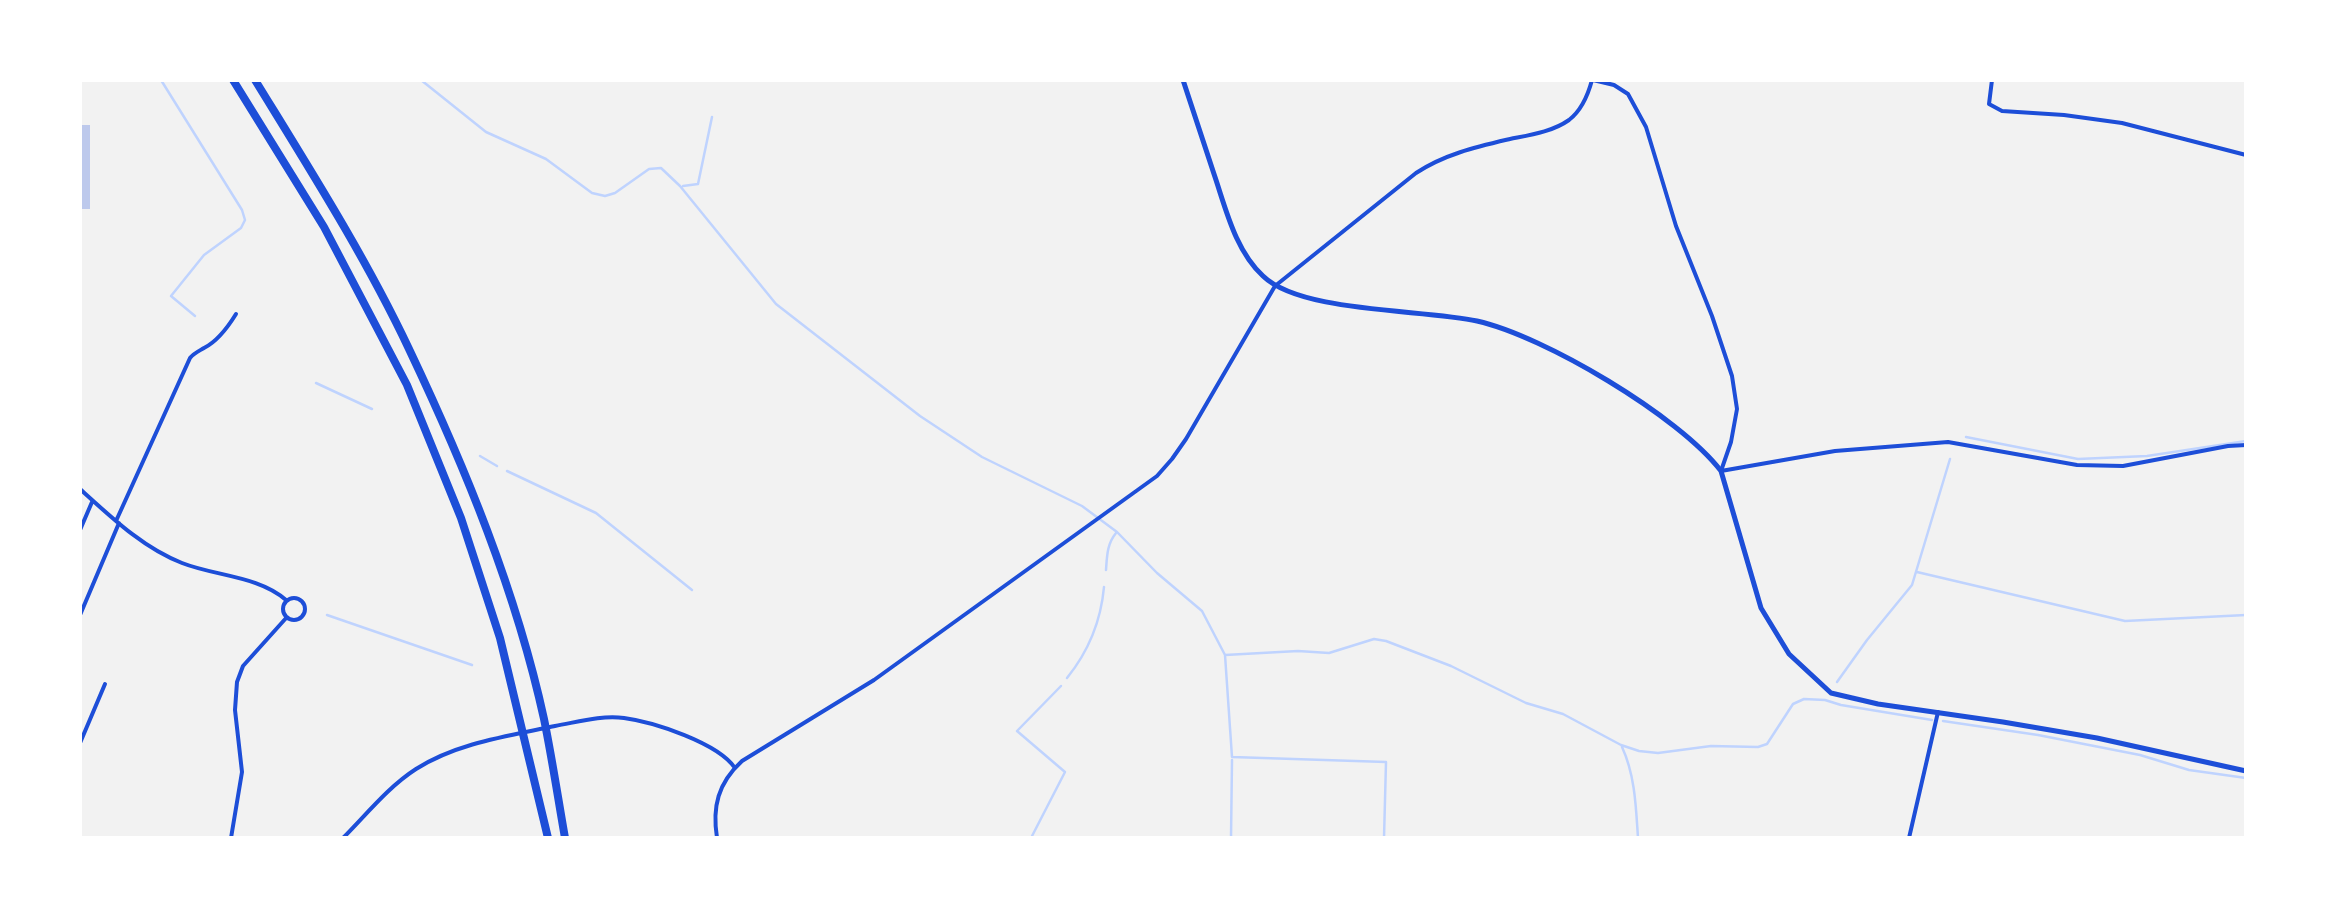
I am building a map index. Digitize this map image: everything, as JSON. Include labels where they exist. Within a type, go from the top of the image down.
[{"type":"highway","points":[[234,80],[324,227],[407,385],[461,518],[500,638],[548,838]]},
{"type":"highway","points":[[255,80],[338,215],[408,347],[474,496],[514,613],[543,716],[565,838]]},
{"type":"street","points":[[1183,80],[1236,236],[1251,262],[1275,286],[1322,301],[1476,321],[1510,331],[1597,375],[1643,404],[1710,456],[1721,471],[1761,608],[1789,654],[1831,693],[1866,702],[2097,738],[2246,771]]},
{"type":"street","points":[[717,838],[716,800],[742,761],[874,680],[1157,476],[1172,460],[1275,286],[1434,162],[1471,148],[1550,130],[1569,120],[1582,108],[1592,80],[1614,85],[1628,94],[1646,127],[1676,226],[1732,376],[1737,409],[1732,442],[1721,471]]},
{"type":"street","points":[[1992,80],[1989,104],[2002,111],[2122,123],[2246,155]]},
{"type":"street","points":[[80,616],[190,358],[226,330],[236,314]]},
{"type":"street","points":[[1721,471],[1835,451],[1948,442],[2077,465],[2107,466],[2246,445]]},
{"type":"street","points":[[80,490],[166,557],[265,588],[286,600]]},
{"type":"street","points":[[80,530],[92,500]]},
{"type":"street","points":[[298,599],[304,608],[299,618],[287,617],[283,611],[286,600],[298,599]]},
{"type":"street","points":[[231,838],[242,772],[235,710],[237,682],[243,666],[287,617]]},
{"type":"street","points":[[80,743],[104,684]]},
{"type":"street","points":[[1910,838],[1938,712]]},
{"type":"street","points":[[342,838],[415,769],[461,748],[595,718],[623,718],[653,725],[712,747],[735,768]]},
{"type":"building","points":[[80,125],[90,125],[90,209],[80,209]]},
{"type":"waterway","points":[[161,80],[245,220],[241,228],[204,255],[171,296],[195,316]]},
{"type":"waterway","points":[[421,80],[486,132],[546,159],[592,193],[615,193],[649,169],[661,168],[776,304],[920,416],[982,457],[1082,506],[1117,532],[1202,611],[1225,655],[1329,653],[1374,639],[1386,641],[1451,666],[1526,703],[1563,714],[1621,745],[1658,753],[1767,744],[1793,704],[1804,699],[1932,720]]},
{"type":"waterway","points":[[683,186],[698,184],[712,117]]},
{"type":"waterway","points":[[316,383],[372,409]]},
{"type":"waterway","points":[[1966,437],[2078,459],[2147,456],[2246,441]]},
{"type":"waterway","points":[[480,456],[497,466]]},
{"type":"waterway","points":[[1837,682],[1912,585],[1950,459]]},
{"type":"waterway","points":[[507,471],[596,513],[692,590]]},
{"type":"waterway","points":[[1106,570],[1109,546],[1116,533]]},
{"type":"waterway","points":[[1917,572],[2125,621],[2246,615]]},
{"type":"waterway","points":[[1067,678],[1092,635],[1104,587]]},
{"type":"waterway","points":[[327,615],[472,665]]},
{"type":"waterway","points":[[1225,655],[1232,757],[1386,762],[1384,838]]},
{"type":"waterway","points":[[1031,838],[1065,772],[1017,731],[1061,686]]},
{"type":"waterway","points":[[1943,721],[2038,735],[2140,755],[2189,770],[2246,778]]},
{"type":"waterway","points":[[1622,747],[1632,780],[1638,838]]},
{"type":"waterway","points":[[1231,838],[1232,760]]}]
